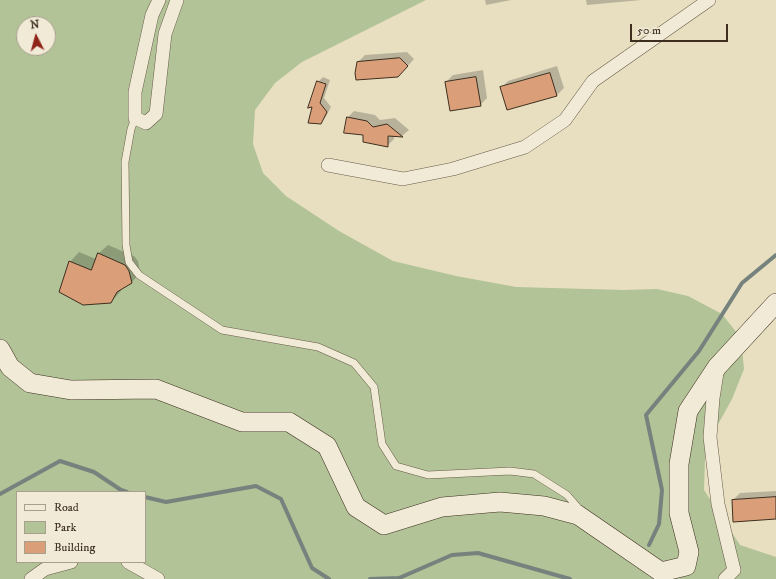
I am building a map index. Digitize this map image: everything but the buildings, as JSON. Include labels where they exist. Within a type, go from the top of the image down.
[{"type":"street","points":[[159,0],[152,14],[135,92],[135,118],[146,123],[156,114],[165,34],[177,0]]},
{"type":"street","points":[[328,164],[402,178],[453,169],[525,147],[564,120],[593,81],[709,0]]},
{"type":"street","points":[[0,349],[10,367],[30,383],[71,390],[156,389],[242,422],[289,422],[327,446],[356,506],[384,525],[442,507],[500,502],[544,506],[578,515],[661,572],[686,566],[689,552],[679,513],[679,464],[688,411],[717,367],[776,303]]},
{"type":"street","points":[[717,367],[710,437],[718,504],[734,570],[725,579]]},
{"type":"street","points":[[31,579],[45,569],[67,563]]},
{"type":"street","points":[[130,563],[158,579]]},
{"type":"lane","points":[[135,118],[131,129],[125,162],[126,245],[129,262],[140,275],[222,330],[318,347],[354,364],[374,387],[382,444],[396,466],[428,475],[510,471],[534,474],[567,495],[594,526]]},
{"type":"green space","points":[[0,0],[426,0],[302,62],[275,83],[255,110],[253,144],[263,173],[286,196],[339,231],[393,261],[456,276],[516,287],[624,290],[657,289],[688,296],[722,314],[741,338],[744,369],[732,399],[716,428],[705,458],[704,490],[740,545],[776,557],[776,579],[0,579]]},
{"type":"waterway","points":[[649,545],[659,524],[662,490],[646,415],[699,351],[742,283],[776,255]]},
{"type":"waterway","points":[[0,494],[60,461],[94,472],[124,491]]},
{"type":"waterway","points":[[146,497],[166,502],[256,486],[281,499],[312,568],[329,579]]},
{"type":"waterway","points":[[370,579],[399,578],[452,555],[478,553],[570,579]]}]
